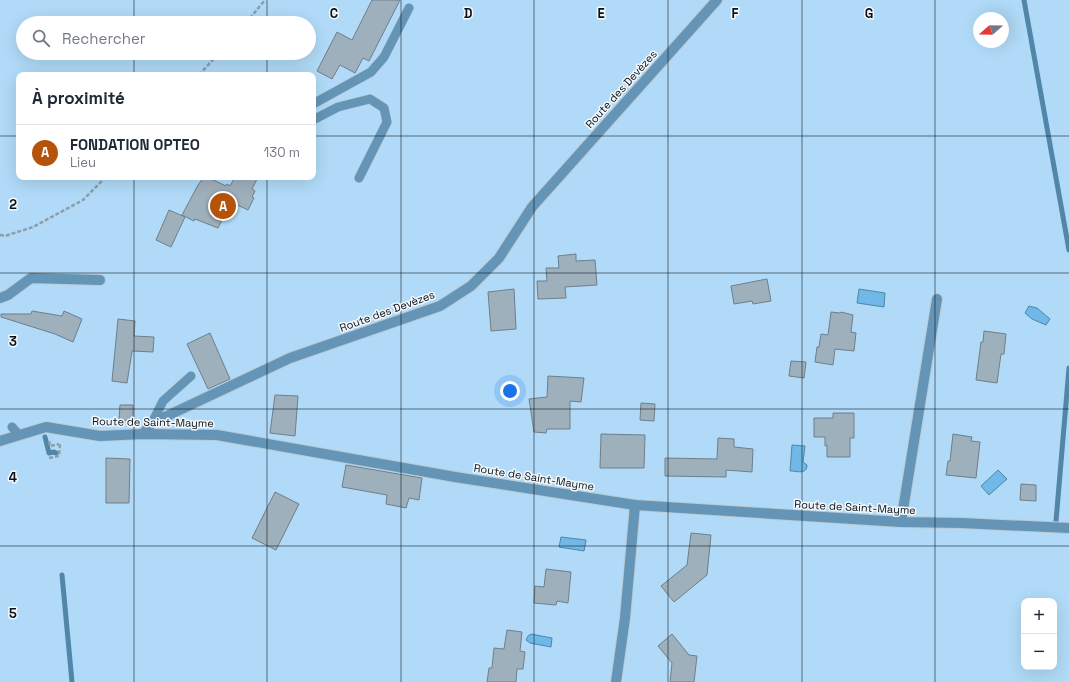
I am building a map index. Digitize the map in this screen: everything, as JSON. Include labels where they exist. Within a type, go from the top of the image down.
[{"type":"street","name":"Route des Devèzes","points":[[143,434],[152,423],[290,358],[440,306],[471,286],[499,258],[532,207],[717,0]]},
{"type":"street","points":[[0,298],[8,295],[30,278],[100,280]]},
{"type":"street","points":[[901,522],[937,299]]},
{"type":"street","name":"Route de Saint-Mayme","points":[[0,441],[46,427],[100,436],[143,434],[217,435],[455,477],[635,505],[901,522],[1069,528]]},
{"type":"street","points":[[616,682],[625,618],[635,505]]},
{"type":"lane","points":[[316,102],[371,72],[384,57],[409,8]]},
{"type":"lane","points":[[316,118],[338,107],[370,99],[384,108],[387,122],[359,178]]},
{"type":"lane","points":[[152,423],[163,401],[191,376]]},
{"type":"lane","points":[[12,427],[19,436]]},
{"type":"path","points":[[251,16],[264,0]]},
{"type":"path","points":[[202,72],[213,60]]},
{"type":"path","points":[[0,235],[5,236],[33,227],[83,200],[103,180]]},
{"type":"path","points":[[49,458],[59,456],[60,444]]},
{"type":"shaded area","points":[[0,0],[1069,0],[1069,682],[0,682]]},
{"type":"shaded area","points":[[859,289],[885,293],[884,307],[857,303]]},
{"type":"shaded area","points":[[1029,306],[1037,308],[1050,319],[1046,325],[1032,319],[1025,313]]},
{"type":"shaded area","points":[[792,445],[805,446],[803,462],[807,465],[807,468],[803,471],[790,471]]},
{"type":"shaded area","points":[[998,470],[1007,479],[989,495],[981,486]]},
{"type":"shaded area","points":[[561,537],[586,540],[584,551],[559,547]]},
{"type":"shaded area","points":[[531,634],[552,638],[551,647],[530,643],[526,640]]},
{"type":"building","points":[[372,0],[400,0],[369,61],[363,58],[355,73],[340,65],[332,79],[317,71],[337,32],[352,40]]},
{"type":"building","points":[[202,180],[213,180],[226,186],[227,184],[230,186],[233,180],[256,180],[252,189],[255,191],[252,197],[254,198],[248,210],[231,202],[218,228],[195,219],[194,221],[182,215]]},
{"type":"building","points":[[169,210],[185,217],[171,247],[156,240]]},
{"type":"building","points":[[576,254],[576,261],[595,260],[597,285],[565,287],[566,298],[538,299],[537,281],[547,281],[546,268],[559,268],[558,256]]},
{"type":"building","points":[[767,279],[771,301],[753,304],[752,301],[734,304],[731,286]]},
{"type":"building","points":[[514,289],[516,329],[491,331],[488,292]]},
{"type":"building","points":[[32,311],[62,316],[64,311],[82,319],[73,342],[55,334],[1,317],[1,314],[31,314]]},
{"type":"building","points":[[831,312],[841,312],[853,315],[851,332],[856,333],[854,351],[835,349],[833,365],[815,362],[821,334],[828,335]]},
{"type":"building","points":[[118,319],[135,321],[134,336],[154,337],[153,352],[132,351],[127,383],[112,381]]},
{"type":"building","points":[[984,331],[1006,334],[1004,354],[1001,354],[997,383],[976,380]]},
{"type":"building","points":[[210,333],[230,379],[208,389],[187,344]]},
{"type":"building","points":[[791,361],[806,362],[804,378],[789,376]]},
{"type":"building","points":[[548,376],[584,378],[581,402],[570,401],[570,429],[547,429],[546,433],[534,432],[529,399],[547,397]]},
{"type":"building","points":[[275,395],[298,396],[295,436],[270,433]]},
{"type":"building","points":[[641,403],[655,404],[654,421],[640,420]]},
{"type":"building","points":[[120,405],[133,405],[133,421],[119,420]]},
{"type":"building","points":[[833,413],[854,413],[854,438],[850,438],[850,457],[827,457],[825,437],[814,437],[814,418],[833,418]]},
{"type":"building","points":[[601,434],[645,435],[644,468],[600,468]]},
{"type":"building","points":[[953,434],[972,437],[971,441],[980,442],[976,478],[946,475],[948,461],[950,461]]},
{"type":"building","points":[[718,438],[734,439],[734,447],[753,449],[752,472],[726,470],[726,477],[665,476],[665,458],[717,459]]},
{"type":"building","points":[[106,458],[130,459],[129,503],[106,503]]},
{"type":"building","points":[[346,465],[422,478],[419,500],[409,498],[406,508],[386,504],[387,495],[342,487]]},
{"type":"building","points":[[1021,484],[1036,485],[1036,501],[1020,500]]},
{"type":"building","points":[[275,492],[299,504],[276,550],[252,538]]},
{"type":"building","points":[[691,533],[711,535],[707,575],[674,602],[661,586],[687,565]]},
{"type":"building","points":[[546,569],[571,572],[568,603],[557,601],[556,605],[534,603],[535,586],[544,587]]},
{"type":"building","points":[[507,630],[522,632],[520,651],[525,652],[523,669],[517,669],[516,682],[487,682],[489,668],[492,668],[494,648],[504,649]]},
{"type":"building","points":[[672,634],[689,655],[697,656],[694,682],[670,682],[672,663],[658,646]]},
{"type":"waterway","points":[[1024,0],[1069,250]]},
{"type":"waterway","points":[[1056,521],[1069,368]]},
{"type":"waterway","points":[[45,437],[49,453],[56,453]]},
{"type":"waterway","points":[[62,575],[72,682]]},
{"type":"place","name":"FONDATION OPTEO","points":[[223,206]]}]
